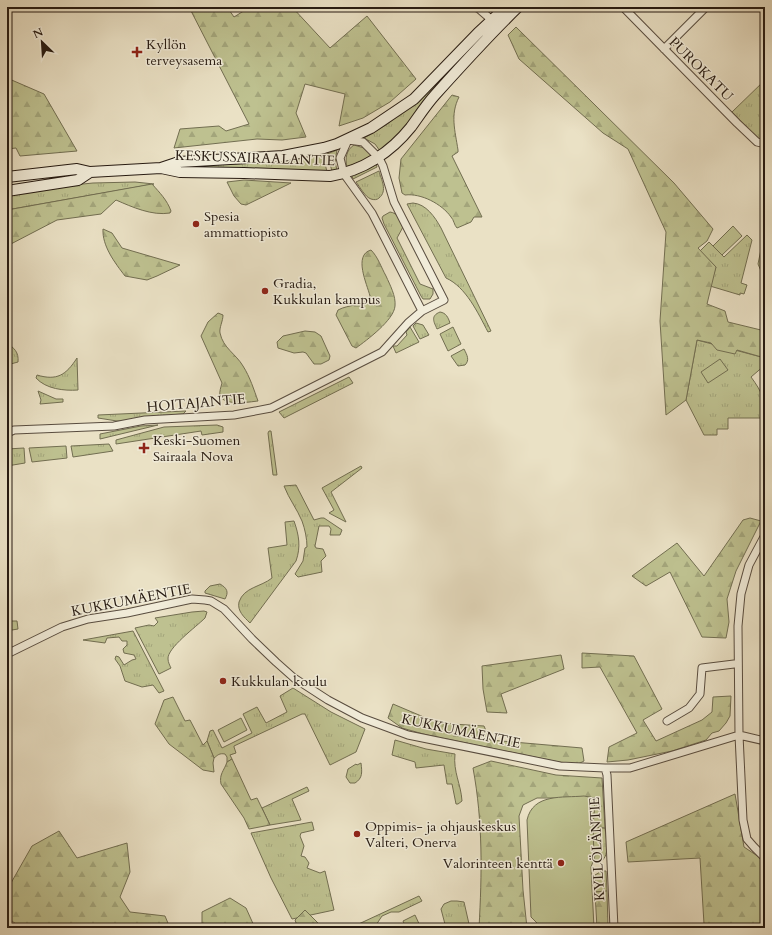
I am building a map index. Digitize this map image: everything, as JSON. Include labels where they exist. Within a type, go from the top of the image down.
[{"type":"main road","name":"KESKUSSAIRAALANTIE","points":[[7,178],[77,169],[90,172],[161,168],[180,172],[330,176],[344,174],[379,158],[397,143],[411,127],[432,98],[485,39],[506,7]]},
{"type":"main road","name":"KESKUSSAIRAALANTIE","points":[[161,168],[179,162],[283,156],[324,148],[348,140],[371,128],[414,99],[478,33],[518,7]]},
{"type":"main road","name":"KESKUSSAIRAALANTIE","points":[[7,191],[78,180],[90,172]]},
{"type":"street","points":[[473,7],[478,8],[495,23]]},
{"type":"street","name":"PUROKATU","points":[[623,7],[737,123],[757,142],[765,144]]},
{"type":"street","points":[[664,49],[706,7]]},
{"type":"street","points":[[348,140],[340,158],[344,174],[372,213],[422,311]]},
{"type":"street","name":"HOITAJANTIE","points":[[7,426],[10,432],[114,426],[145,420],[234,416],[271,408],[382,352],[408,323],[422,311],[444,300],[394,202],[383,166],[379,158],[363,142],[348,140]]},
{"type":"street","points":[[765,535],[749,565],[741,594],[738,626],[739,735],[743,820],[747,839],[765,858]]},
{"type":"street","name":"KUKKUMÄENTIE","points":[[7,654],[62,627],[88,619],[192,600],[205,600],[224,609],[252,639],[294,678],[328,700],[362,718],[408,735],[560,766],[605,768],[630,768],[739,735],[765,741]]},
{"type":"street","points":[[667,721],[690,708],[700,694],[702,668],[734,664]]},
{"type":"street","name":"KYLLÖLÄNTIE","points":[[605,768],[607,775],[614,928]]},
{"type":"green space","points":[[189,7],[227,7],[234,17],[250,7],[292,7],[330,48],[367,16],[416,79],[390,102],[363,118],[339,126],[345,94],[305,84],[296,113],[306,137],[282,140],[257,139],[174,148],[180,129],[219,126],[226,131],[249,124]]},
{"type":"green space","points":[[516,27],[674,183],[713,229],[707,241],[698,248],[716,267],[707,304],[725,311],[728,322],[765,331],[765,358],[737,350],[735,354],[717,350],[711,343],[697,340],[686,400],[666,415],[660,321],[666,232],[628,149],[603,133],[519,59],[508,35]]},
{"type":"green space","points":[[478,37],[480,38],[404,131],[380,151],[375,144],[364,138],[386,125],[416,102]]},
{"type":"green space","points":[[7,78],[44,94],[77,151],[20,156],[16,148],[7,149]]},
{"type":"green space","points":[[765,80],[765,141],[757,138],[732,112]]},
{"type":"green space","points":[[452,95],[459,97],[454,116],[458,152],[452,156],[482,217],[474,217],[471,222],[457,228],[447,212],[431,200],[418,196],[405,195],[402,193],[399,178],[401,159]]},
{"type":"green space","points":[[354,145],[364,148],[372,155],[369,158],[347,167],[347,155],[349,149]]},
{"type":"green space","points":[[337,150],[335,162],[337,170],[332,171],[327,154]]},
{"type":"green space","points":[[323,155],[327,172],[183,169],[183,166],[284,162]]},
{"type":"green space","points":[[376,164],[377,167],[353,179],[352,176]]},
{"type":"green space","points":[[379,171],[383,185],[383,192],[378,199],[375,200],[369,198],[356,182]]},
{"type":"green space","points":[[244,180],[291,183],[246,205],[241,204],[234,196],[227,182]]},
{"type":"green space","points":[[135,182],[154,184],[7,210],[7,197],[23,190],[93,183]]},
{"type":"green space","points":[[152,184],[167,203],[171,211],[170,213],[163,214],[149,212],[116,200],[101,214],[57,220],[7,246],[7,210]]},
{"type":"green space","points":[[413,203],[426,208],[439,224],[491,331],[488,332],[471,301],[460,288],[446,278],[407,204]]},
{"type":"green space","points":[[390,212],[397,215],[400,219],[403,227],[397,238],[420,284],[433,289],[433,294],[430,299],[423,299],[421,296],[384,224],[382,218],[383,216]]},
{"type":"green space","points":[[733,226],[742,236],[722,255],[713,246]]},
{"type":"green space","points":[[103,229],[112,233],[122,248],[180,265],[147,280],[125,276],[113,260],[107,248],[103,235]]},
{"type":"green space","points":[[765,230],[765,274],[761,271],[758,264]]},
{"type":"green space","points":[[747,235],[752,240],[741,283],[747,285],[744,294],[740,293],[740,295],[710,286],[716,267],[700,251],[709,242],[724,257]]},
{"type":"green space","points":[[371,250],[378,259],[391,287],[395,298],[395,306],[390,317],[385,323],[373,335],[356,348],[352,346],[336,315],[338,310],[359,304],[367,300],[370,296],[364,277],[362,264],[366,253]]},
{"type":"green space","points":[[440,312],[444,313],[450,323],[437,329],[434,322],[434,317]]},
{"type":"green space","points":[[218,313],[223,315],[220,333],[224,343],[245,370],[258,401],[232,402],[223,399],[220,396],[222,383],[201,336],[208,322]]},
{"type":"green space","points":[[416,323],[423,325],[429,335],[420,339],[413,326]]},
{"type":"green space","points":[[410,327],[419,342],[396,353],[393,346],[397,346],[407,335],[406,332]]},
{"type":"green space","points":[[453,327],[461,344],[448,351],[440,334]]},
{"type":"green space","points":[[305,331],[315,332],[321,336],[330,356],[329,360],[321,364],[314,364],[306,353],[294,353],[278,348],[277,342],[283,336]]},
{"type":"green space","points":[[697,340],[765,358],[765,365],[751,377],[762,396],[765,418],[728,418],[728,429],[717,429],[717,435],[704,435],[686,400]]},
{"type":"green space","points":[[7,343],[16,351],[18,362],[7,365]]},
{"type":"green space","points":[[464,349],[468,359],[465,365],[458,366],[451,356]]},
{"type":"green space","points":[[77,358],[78,390],[50,387],[40,382],[36,378],[37,375],[44,377],[56,377],[69,369]]},
{"type":"green space","points":[[720,359],[728,370],[708,383],[701,372]]},
{"type":"green space","points":[[349,377],[353,383],[284,418],[279,412]]},
{"type":"green space","points":[[38,391],[56,399],[63,399],[63,402],[40,404],[41,400]]},
{"type":"green space","points":[[186,411],[183,414],[153,416],[123,421],[98,418],[98,415]]},
{"type":"green space","points":[[158,425],[100,439],[100,434],[141,426]]},
{"type":"green space","points":[[217,425],[223,427],[223,432],[202,435],[201,431],[116,444],[116,440],[164,427]]},
{"type":"green space","points":[[269,431],[271,431],[277,475],[273,475]]},
{"type":"green space","points":[[109,444],[113,451],[73,457],[71,446]]},
{"type":"green space","points":[[66,446],[67,458],[32,462],[29,448]]},
{"type":"green space","points":[[24,448],[25,463],[7,466],[7,449]]},
{"type":"green space","points":[[361,466],[362,468],[331,492],[346,522],[329,513],[334,510],[322,488]]},
{"type":"green space","points":[[296,485],[314,520],[324,518],[342,530],[340,535],[330,535],[331,529],[329,526],[319,526],[315,546],[316,548],[323,549],[326,556],[321,561],[322,572],[298,577],[295,574],[303,561],[305,548],[307,547],[306,537],[302,521],[284,486]]},
{"type":"green space","points":[[750,518],[761,521],[736,571],[727,599],[729,622],[726,638],[702,637],[670,572],[646,586],[632,576],[677,543],[704,576],[743,520]]},
{"type":"green space","points":[[294,521],[299,541],[296,561],[250,623],[240,611],[239,602],[241,597],[249,590],[272,578],[268,548],[287,545],[285,522]]},
{"type":"green space","points":[[220,584],[227,590],[225,599],[205,593],[210,586]]},
{"type":"green space","points":[[204,611],[207,612],[205,618],[172,649],[169,654],[168,660],[171,668],[159,674],[135,628],[149,625],[154,626],[158,622],[155,618]]},
{"type":"green space","points":[[7,621],[17,621],[18,629],[12,630],[7,634]]},
{"type":"green space","points":[[133,631],[164,691],[159,693],[153,685],[142,687],[125,681],[120,666],[115,659],[116,656],[119,657],[124,665],[136,659],[134,655],[124,653],[123,649],[127,645],[127,641],[122,641],[119,637],[107,638],[105,643],[83,640]]},
{"type":"green space","points":[[582,653],[634,656],[662,709],[643,720],[656,741],[702,720],[712,712],[713,697],[731,696],[730,716],[719,731],[712,733],[706,740],[672,751],[628,760],[607,762],[609,747],[637,733],[600,667],[582,668]]},
{"type":"green space","points":[[561,655],[564,669],[501,694],[507,713],[487,712],[483,689],[482,666]]},
{"type":"green space","points":[[293,688],[331,712],[365,729],[356,752],[330,765],[305,714],[302,714],[234,746],[236,753],[230,755],[232,759],[227,762],[227,757],[225,754],[220,754],[214,758],[207,741],[210,731],[213,730],[222,748],[252,733],[243,714],[257,707],[266,723],[287,712],[280,696]]},
{"type":"green space","points":[[173,697],[185,721],[190,720],[203,745],[207,741],[214,758],[214,772],[203,770],[169,744],[155,724],[164,700]]},
{"type":"green space","points":[[393,704],[426,718],[452,724],[484,726],[490,740],[582,748],[584,761],[578,764],[559,762],[427,735],[402,728],[388,718]]},
{"type":"green space","points":[[241,718],[247,730],[224,742],[218,730]]},
{"type":"green space","points":[[395,740],[426,749],[455,754],[455,767],[462,801],[456,804],[452,784],[447,784],[444,765],[416,768],[415,762],[392,755]]},
{"type":"green space","points":[[232,759],[251,800],[257,798],[270,825],[249,829],[244,818],[221,784],[222,773],[227,762]]},
{"type":"green space","points":[[491,761],[556,775],[602,778],[605,828],[593,827],[595,798],[537,798],[523,805],[519,816],[523,890],[527,928],[479,928],[481,848],[479,808],[473,768]]},
{"type":"green space","points":[[361,763],[361,777],[355,783],[350,783],[346,777],[348,769]]},
{"type":"green space","points":[[307,787],[309,791],[292,799],[301,820],[270,825],[262,808]]},
{"type":"green space","points":[[735,794],[744,847],[765,861],[765,928],[629,928],[704,924],[700,858],[628,862],[626,842]]},
{"type":"green space","name":"Valorinteen kenttä","points":[[584,796],[595,798],[593,827],[594,859],[591,867],[594,928],[542,928],[531,917],[527,820],[530,811],[535,805],[542,801],[558,797]]},
{"type":"green space","points":[[312,822],[314,830],[301,833],[300,836],[304,846],[301,856],[305,857],[309,863],[307,868],[320,873],[325,871],[334,910],[292,919],[271,878],[251,833]]},
{"type":"green space","points":[[593,827],[605,828],[607,847],[603,860],[599,862],[594,859]]},
{"type":"green space","points":[[59,831],[77,858],[127,843],[130,872],[120,897],[130,912],[165,916],[170,928],[21,928],[7,917],[7,890],[32,846]]},
{"type":"green space","points":[[602,871],[606,871],[607,891],[595,892],[595,875]]},
{"type":"green space","points":[[607,891],[608,928],[597,928],[595,892]]},
{"type":"green space","points":[[419,896],[422,901],[399,912],[391,912],[382,916],[374,928],[350,928]]},
{"type":"green space","points":[[230,898],[246,908],[255,928],[202,928],[202,912]]},
{"type":"green space","points":[[451,901],[464,902],[469,928],[446,928],[441,909],[444,904]]},
{"type":"green space","points":[[305,910],[320,925],[328,926],[329,928],[298,928],[295,920]]},
{"type":"green space","points":[[415,915],[421,928],[406,928],[403,921]]},
{"type":"place","name":"Kyllön terveysasema","points":[[137,52]]},
{"type":"place","name":"Spesia ammattiopisto","points":[[196,224]]},
{"type":"place","name":"Gradia, Kukkulan kampus","points":[[265,291]]},
{"type":"place","name":"Keski-Suomen Sairaala Nova","points":[[144,448]]},
{"type":"place","name":"Kukkulan koulu","points":[[223,681]]},
{"type":"place","name":"Oppimis- ja ohjauskeskus Valteri, Onerva","points":[[357,834]]},
{"type":"place","name":"Valorinteen kenttä","points":[[561,863]]}]
